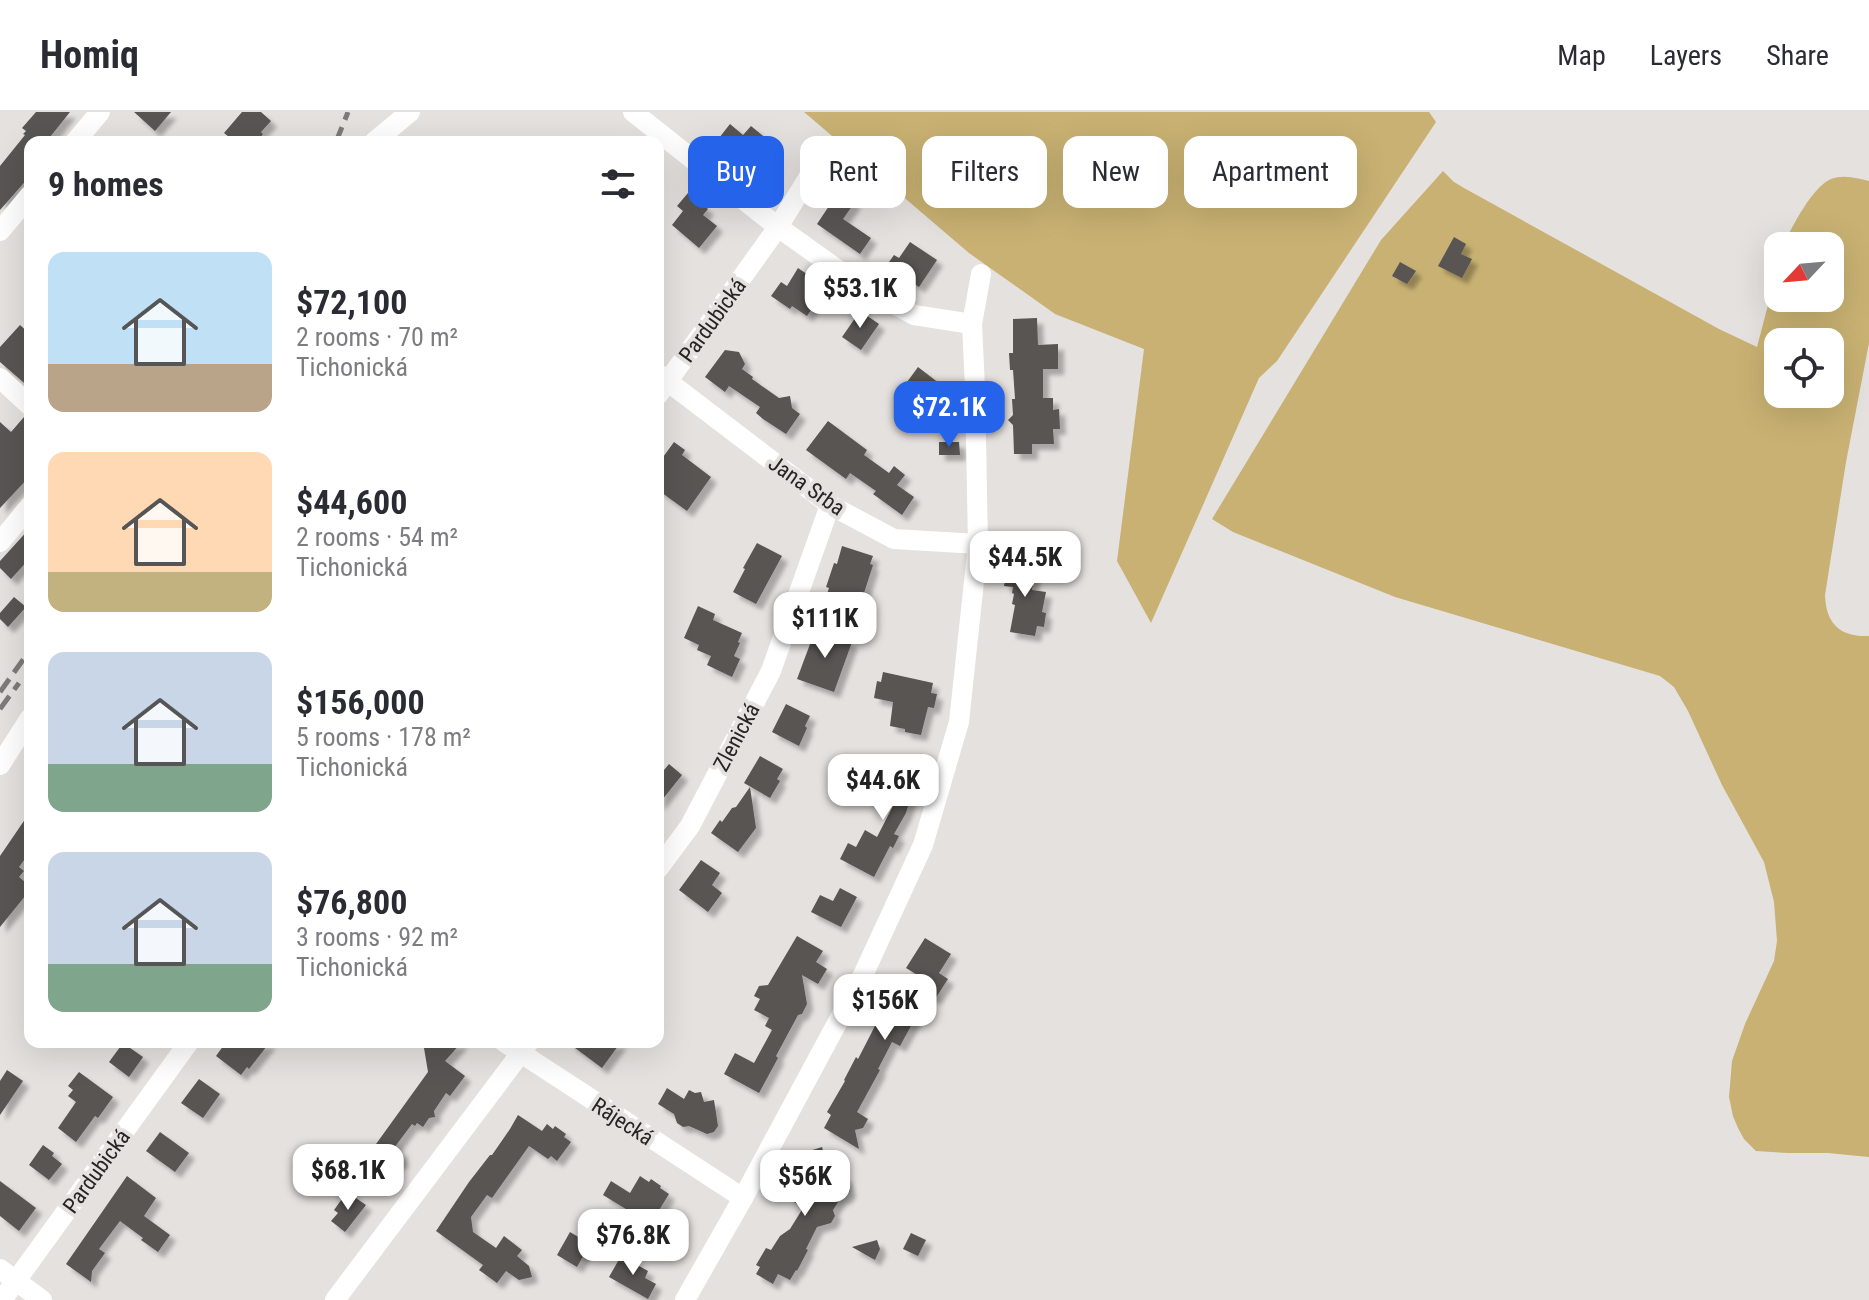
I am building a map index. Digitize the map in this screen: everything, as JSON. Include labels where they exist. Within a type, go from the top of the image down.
[{"type":"street","points":[[80,136],[100,112]]},
{"type":"street","points":[[386,136],[410,112]]},
{"type":"street","points":[[633,112],[663,136]]},
{"type":"street","points":[[664,137],[778,227],[862,287],[914,315],[972,324]]},
{"type":"street","name":"Pardubická","points":[[664,379],[778,227],[800,191]]},
{"type":"street","points":[[0,231],[24,202]]},
{"type":"street","points":[[685,1300],[864,973],[923,845],[959,722],[978,544],[972,324],[981,274]]},
{"type":"street","points":[[0,378],[24,400]]},
{"type":"street","name":"Jana Srba","points":[[664,385],[830,505],[894,539],[978,544]]},
{"type":"street","name":"Zlenická","points":[[664,861],[690,826],[771,671],[830,505]]},
{"type":"street","points":[[0,542],[24,513]]},
{"type":"street","points":[[0,765],[24,727]]},
{"type":"street","name":"Pardubická","points":[[2,1300],[8,1275],[184,1048]]},
{"type":"street","points":[[335,1300],[517,1048]]},
{"type":"street","name":"Rájecká","points":[[521,1048],[743,1198]]},
{"type":"street","points":[[8,1275],[42,1300]]},
{"type":"shaded area","points":[[804,112],[1429,112],[1436,122],[1277,361],[1259,378],[1151,623],[1117,561],[1144,349],[1055,314],[969,253],[906,199],[906,136],[832,136]]},
{"type":"shaded area","points":[[1443,171],[1464,188],[1757,347],[1766,312],[1844,312],[1844,232],[1790,232],[1803,208],[1824,183],[1846,177],[1869,181],[1869,343],[1825,595],[1828,614],[1836,627],[1850,634],[1869,636],[1869,1157],[1756,1151],[1744,1139],[1733,1116],[1729,1097],[1732,1061],[1774,961],[1777,941],[1774,902],[1764,862],[1674,687],[1660,676],[1395,597],[1233,532],[1212,519],[1381,240]]},
{"type":"building","points":[[36,112],[70,112],[51,136],[24,136],[26,131],[22,128]]},
{"type":"building","points":[[134,112],[171,112],[155,131]]},
{"type":"building","points":[[242,112],[261,112],[271,121],[261,132],[262,136],[228,136],[224,133]]},
{"type":"building","points":[[730,124],[743,135],[751,126],[763,136],[721,136]]},
{"type":"building","points":[[24,136],[24,183],[0,210],[0,166]]},
{"type":"building","points":[[688,193],[688,208],[707,208],[703,215],[717,226],[699,248],[672,225],[683,211],[677,206]]},
{"type":"building","points":[[828,208],[851,208],[843,219],[871,238],[860,254],[817,224]]},
{"type":"building","points":[[1454,237],[1466,244],[1461,254],[1472,259],[1462,278],[1438,266]]},
{"type":"building","points":[[910,242],[937,260],[919,287],[909,280],[906,285],[884,269],[894,255],[899,258]]},
{"type":"building","points":[[1400,262],[1416,271],[1407,284],[1392,276]]},
{"type":"building","points":[[798,268],[826,287],[807,316],[771,296],[781,282],[787,286]]},
{"type":"building","points":[[860,311],[879,324],[861,350],[842,337]]},
{"type":"building","points":[[1037,318],[1038,345],[1058,344],[1058,369],[1043,369],[1043,398],[1053,398],[1053,410],[1059,409],[1060,429],[1053,429],[1054,444],[1032,444],[1032,454],[1014,454],[1013,425],[1008,420],[1013,415],[1012,399],[1015,399],[1009,353],[1013,353],[1013,319]]},
{"type":"building","points":[[20,325],[24,329],[24,383],[0,362],[0,347]]},
{"type":"building","points":[[725,350],[739,352],[745,364],[742,369],[752,379],[779,398],[790,396],[792,408],[800,414],[786,434],[756,413],[760,407],[729,386],[725,392],[705,377]]},
{"type":"building","points":[[918,367],[944,387],[924,411],[915,404],[910,411],[894,400]]},
{"type":"building","points":[[24,417],[24,482],[0,508],[0,422],[11,432]]},
{"type":"building","points":[[828,421],[867,450],[864,455],[889,473],[894,466],[905,475],[897,485],[914,497],[902,515],[850,473],[846,479],[806,450]]},
{"type":"building","points":[[674,442],[685,450],[682,455],[711,477],[687,511],[664,494],[664,456]]},
{"type":"building","points":[[939,442],[959,442],[960,455],[939,455]]},
{"type":"building","points":[[24,535],[24,565],[11,579],[0,568],[0,561]]},
{"type":"building","points":[[757,543],[782,556],[756,604],[733,592]]},
{"type":"building","points":[[842,546],[873,556],[864,593],[854,615],[823,606],[829,588],[826,587]]},
{"type":"building","points":[[1009,559],[1026,563],[1025,568],[1036,570],[1032,590],[1046,592],[1042,612],[1046,613],[1044,627],[1037,626],[1035,636],[1010,632],[1014,594],[1013,587],[1004,586]]},
{"type":"building","points":[[14,597],[24,605],[8,627],[0,619],[0,613]]},
{"type":"building","points":[[698,606],[715,614],[713,620],[742,633],[734,656],[740,659],[732,677],[707,665],[711,656],[697,650],[699,645],[684,638]]},
{"type":"building","points":[[816,628],[852,642],[834,692],[797,679]]},
{"type":"building","points":[[883,672],[933,683],[931,693],[937,694],[934,708],[928,707],[921,735],[890,726],[893,702],[874,698],[877,681],[881,682]]},
{"type":"building","points":[[786,704],[810,716],[799,746],[772,732]]},
{"type":"building","points":[[760,756],[783,769],[770,798],[744,783]]},
{"type":"building","points":[[669,764],[682,775],[664,798],[664,770]]},
{"type":"building","points":[[894,765],[918,772],[906,813],[894,834],[899,836],[893,848],[890,846],[874,877],[840,859],[848,843],[856,847],[865,830],[877,837],[896,800],[867,791],[871,777],[889,782]]},
{"type":"building","points":[[750,787],[756,828],[738,852],[711,833]]},
{"type":"building","points":[[24,821],[24,860],[19,867],[24,871],[19,877],[24,881],[24,897],[0,927],[0,856]]},
{"type":"building","points":[[701,860],[720,873],[712,885],[722,893],[708,912],[679,890]]},
{"type":"building","points":[[840,888],[857,897],[841,927],[811,912],[820,895],[833,901]]},
{"type":"building","points":[[797,936],[823,951],[816,962],[827,969],[818,984],[802,975],[807,1004],[802,1014],[798,1015],[759,1093],[724,1074],[735,1053],[754,1063],[772,1030],[765,1026],[769,1018],[754,1010],[760,999],[754,996],[759,986],[768,985]]},
{"type":"building","points":[[925,938],[951,954],[939,973],[948,979],[935,999],[928,995],[900,1046],[892,1042],[857,1112],[868,1119],[863,1128],[855,1130],[859,1149],[824,1128],[831,1115],[827,1112],[892,993],[909,1002],[924,979],[906,968]]},
{"type":"building","points":[[119,1048],[130,1048],[143,1057],[129,1077],[109,1062]]},
{"type":"building","points":[[222,1048],[265,1048],[241,1075],[216,1056]]},
{"type":"building","points":[[424,1048],[457,1048],[445,1061],[465,1076],[450,1096],[446,1093],[434,1111],[435,1117],[429,1118],[423,1127],[412,1124],[394,1148],[401,1152],[402,1162],[390,1172],[381,1166],[372,1179],[358,1169],[428,1072]]},
{"type":"building","points":[[575,1048],[617,1048],[602,1068]]},
{"type":"building","points":[[7,1070],[23,1081],[0,1115],[0,1081]]},
{"type":"building","points":[[79,1072],[113,1097],[76,1142],[58,1128],[76,1102],[68,1096],[73,1090],[68,1086]]},
{"type":"building","points":[[199,1079],[220,1094],[203,1118],[181,1103]]},
{"type":"building","points":[[667,1088],[684,1099],[689,1090],[701,1092],[704,1102],[714,1100],[718,1126],[714,1132],[707,1134],[677,1123],[674,1114],[658,1104]]},
{"type":"building","points":[[518,1115],[542,1131],[547,1124],[553,1129],[555,1126],[571,1142],[557,1161],[551,1156],[548,1159],[529,1146],[492,1198],[487,1195],[471,1217],[473,1232],[496,1248],[504,1236],[522,1250],[517,1256],[529,1266],[532,1277],[519,1280],[506,1271],[497,1283],[479,1270],[483,1265],[436,1231]]},
{"type":"building","points":[[160,1132],[189,1153],[175,1172],[146,1151]]},
{"type":"building","points":[[43,1145],[62,1164],[49,1180],[29,1165]]},
{"type":"building","points":[[822,1147],[831,1177],[841,1174],[846,1177],[850,1191],[833,1210],[835,1216],[831,1223],[817,1227],[808,1250],[790,1280],[778,1274],[773,1284],[756,1274],[760,1267],[756,1265],[766,1248],[771,1250],[780,1236],[790,1229],[803,1208],[794,1202],[792,1196],[795,1190],[812,1185],[803,1153]]},
{"type":"building","points":[[127,1176],[156,1198],[144,1216],[170,1235],[158,1252],[120,1221],[99,1249],[105,1253],[92,1271],[91,1282],[66,1264]]},
{"type":"building","points":[[640,1176],[649,1182],[651,1179],[669,1194],[653,1220],[644,1215],[639,1217],[603,1195],[611,1181],[630,1193]]},
{"type":"building","points":[[0,1181],[36,1208],[19,1231],[0,1216]]},
{"type":"building","points":[[347,1192],[366,1205],[345,1232],[331,1221],[338,1213],[334,1210]]},
{"type":"building","points":[[570,1232],[590,1244],[577,1267],[557,1255]]},
{"type":"building","points":[[911,1233],[926,1240],[918,1256],[903,1249]]},
{"type":"building","points":[[877,1240],[880,1249],[875,1260],[852,1247]]},
{"type":"building","points":[[621,1256],[648,1271],[645,1278],[656,1284],[648,1299],[609,1277]]},
{"type":"railway","points":[[338,136],[348,112]]},
{"type":"railway","points":[[0,692],[24,658]]},
{"type":"railway","points":[[0,709],[19,683]]}]
